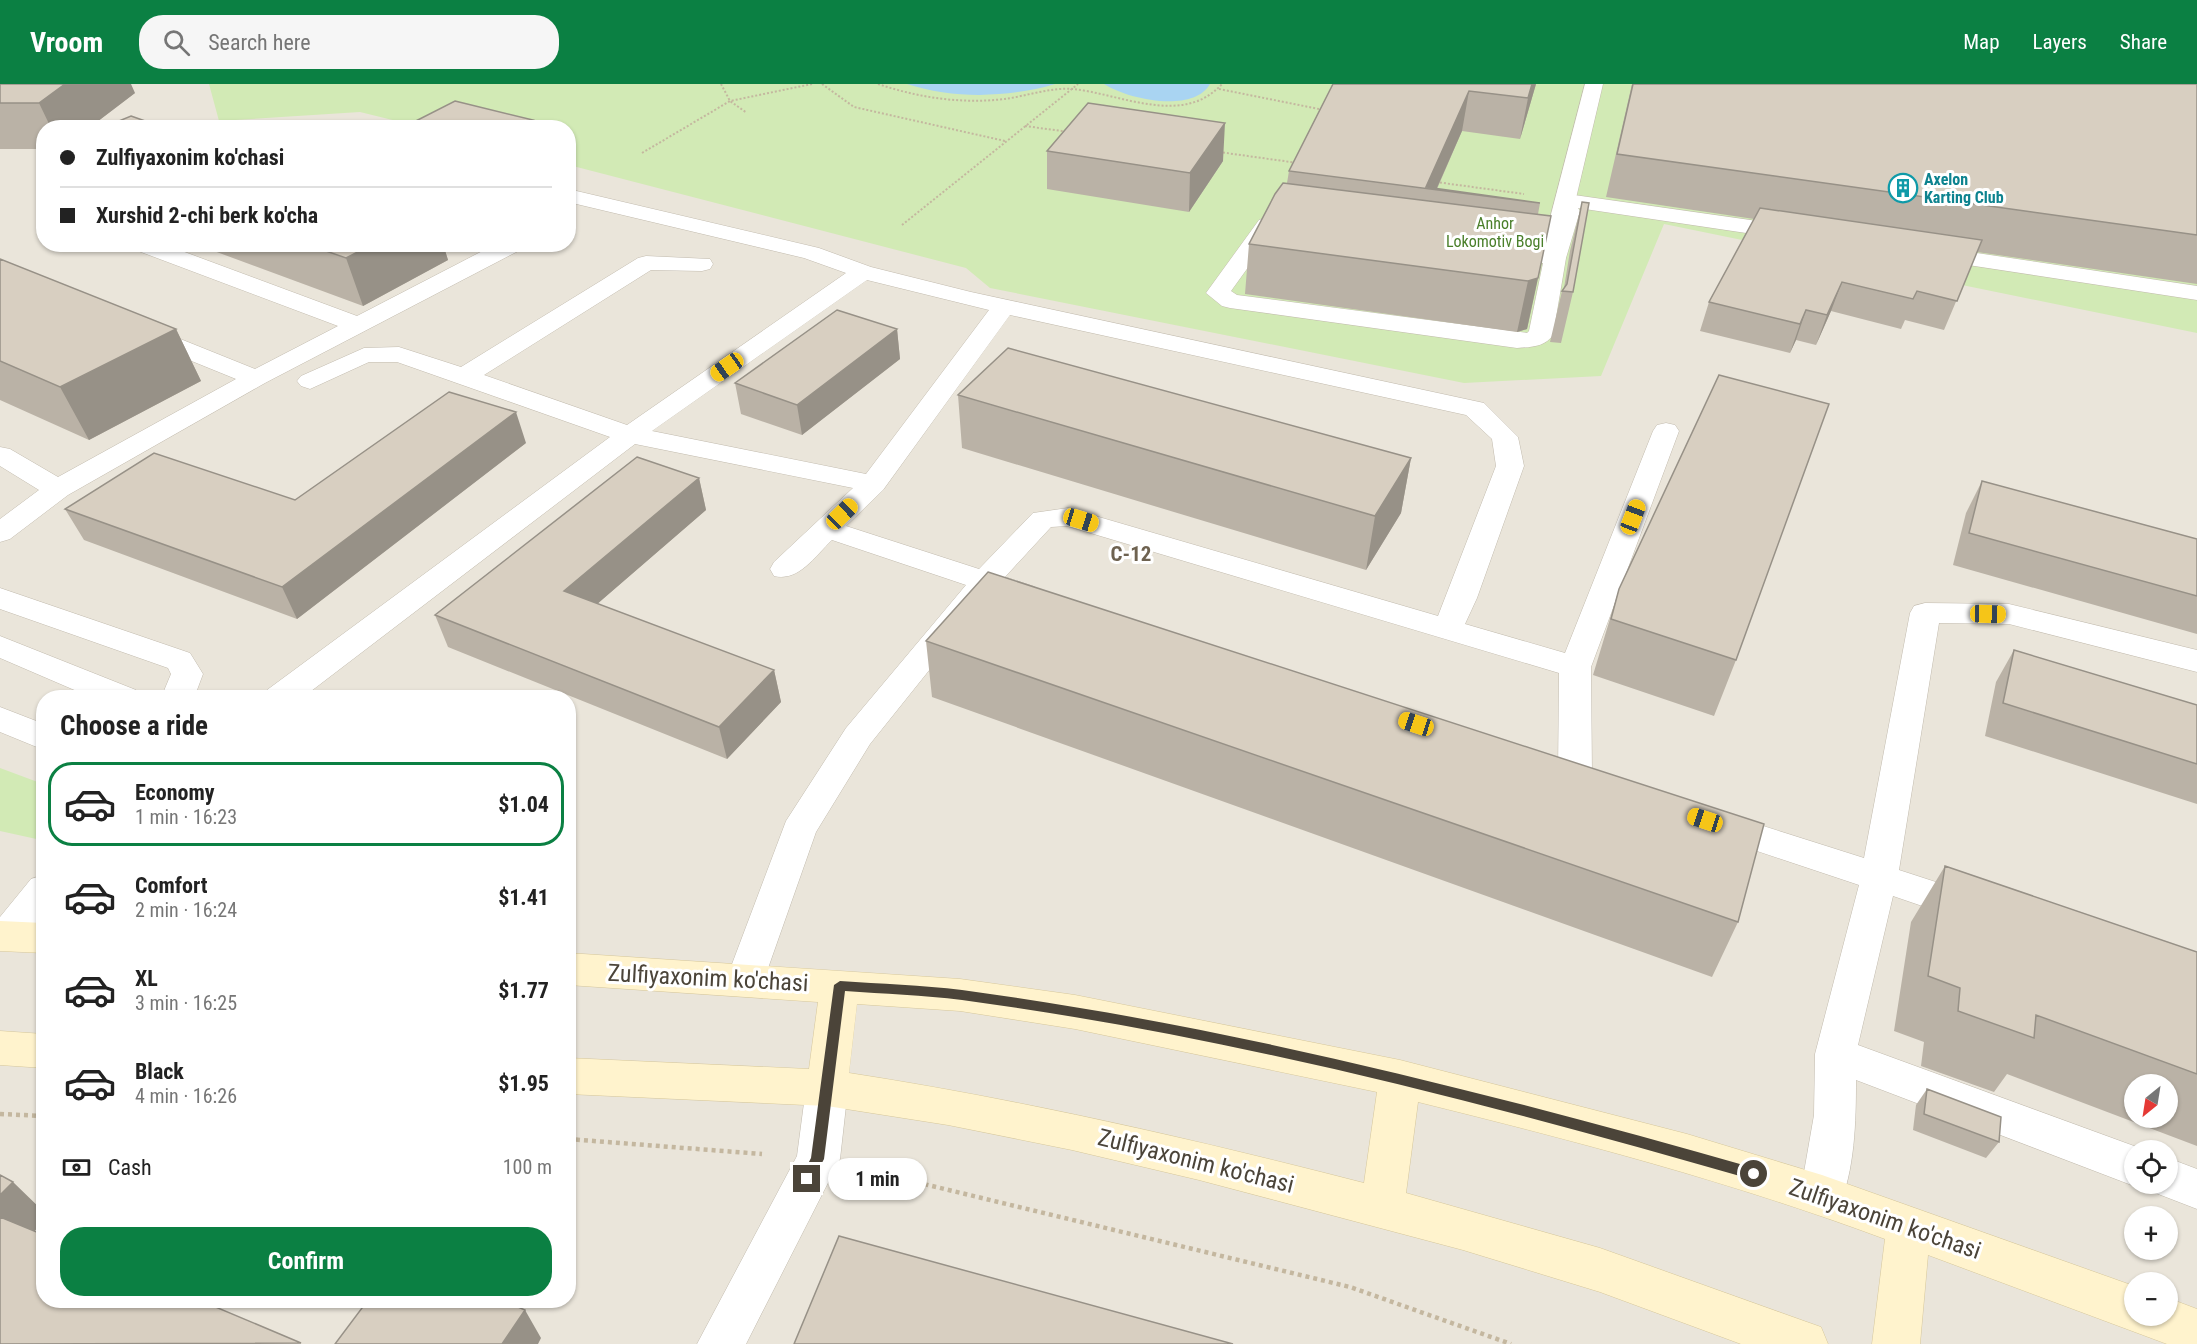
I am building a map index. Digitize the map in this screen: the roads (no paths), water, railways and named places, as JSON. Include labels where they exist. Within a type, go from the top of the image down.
[{"type":"main road","name":"Zulfiyaxonim ko'chasi","points":[[576,969],[840,985],[960,995],[1075,1012],[1400,1078],[1676,1150],[1822,1195],[2124,1305]]},
{"type":"main road","points":[[827,1088],[840,985]]},
{"type":"main road","points":[[0,1048],[36,1050]]},
{"type":"main road","name":"Zulfiyaxonim ko'chasi","points":[[576,1076],[827,1088],[948,1107],[1072,1131],[1199,1160],[1382,1207],[1600,1270],[1804,1344]]},
{"type":"main road","points":[[1382,1207],[1400,1078]]},
{"type":"main road","points":[[1896,1344],[1909,1225]]},
{"type":"main road","points":[[2178,1325],[2197,1332]]},
{"type":"street","points":[[1302,223],[1277,222],[1267,225],[1218,293],[1230,301],[1517,341],[1532,340],[1541,335],[1554,253],[1570,200],[1594,84]]},
{"type":"street","points":[[576,197],[811,253],[862,272],[1004,306],[1475,409],[1505,437],[1510,465],[1462,598],[1447,629]]},
{"type":"street","points":[[1570,200],[1815,236]]},
{"type":"street","points":[[576,212],[596,202]]},
{"type":"street","points":[[1474,247],[1554,253]]},
{"type":"street","points":[[1908,250],[2197,293]]},
{"type":"street","points":[[163,252],[359,325]]},
{"type":"street","points":[[0,533],[58,489],[256,378],[499,252]]},
{"type":"street","points":[[465,376],[646,263],[702,264]]},
{"type":"street","points":[[290,690],[630,435],[862,272]]},
{"type":"street","points":[[785,569],[873,484],[1004,306]]},
{"type":"street","points":[[117,322],[256,378]]},
{"type":"street","points":[[310,381],[364,355],[399,354],[630,435],[873,484]]},
{"type":"street","points":[[1575,777],[1575,667],[1666,431]]},
{"type":"street","points":[[0,455],[58,489]]},
{"type":"street","points":[[746,980],[799,830],[858,736],[985,581],[1042,519],[1068,516],[1575,667]]},
{"type":"street","points":[[826,529],[1053,604]]},
{"type":"street","points":[[0,598],[179,661],[187,674],[180,690]]},
{"type":"street","points":[[1822,1195],[1835,1115],[1835,1054],[1879,878],[1925,613],[2008,614],[2197,661]]},
{"type":"street","points":[[0,646],[105,690]]},
{"type":"street","points":[[0,719],[36,735]]},
{"type":"street","points":[[1541,766],[1609,788]]},
{"type":"street","points":[[1688,814],[2004,918]]},
{"type":"street","points":[[13,938],[36,902]]},
{"type":"street","points":[[1835,1054],[2124,1162]]},
{"type":"street","points":[[721,1344],[818,1159],[827,1088]]},
{"type":"street","points":[[2178,1182],[2197,1189]]},
{"type":"water","points":[[907,84],[1055,84],[1019,92],[981,95],[943,92]]},
{"type":"water","points":[[1104,84],[1210,84],[1202,93],[1190,99],[1159,101],[1128,95]]},
{"type":"place","name":"Axelon Karting Club","points":[[1903,188]]},
{"type":"district","name":"C-12","points":[[1131,554]]},
{"type":"park label","name":"Anhor Lokomotiv Bogi","points":[[1495,232]]}]
